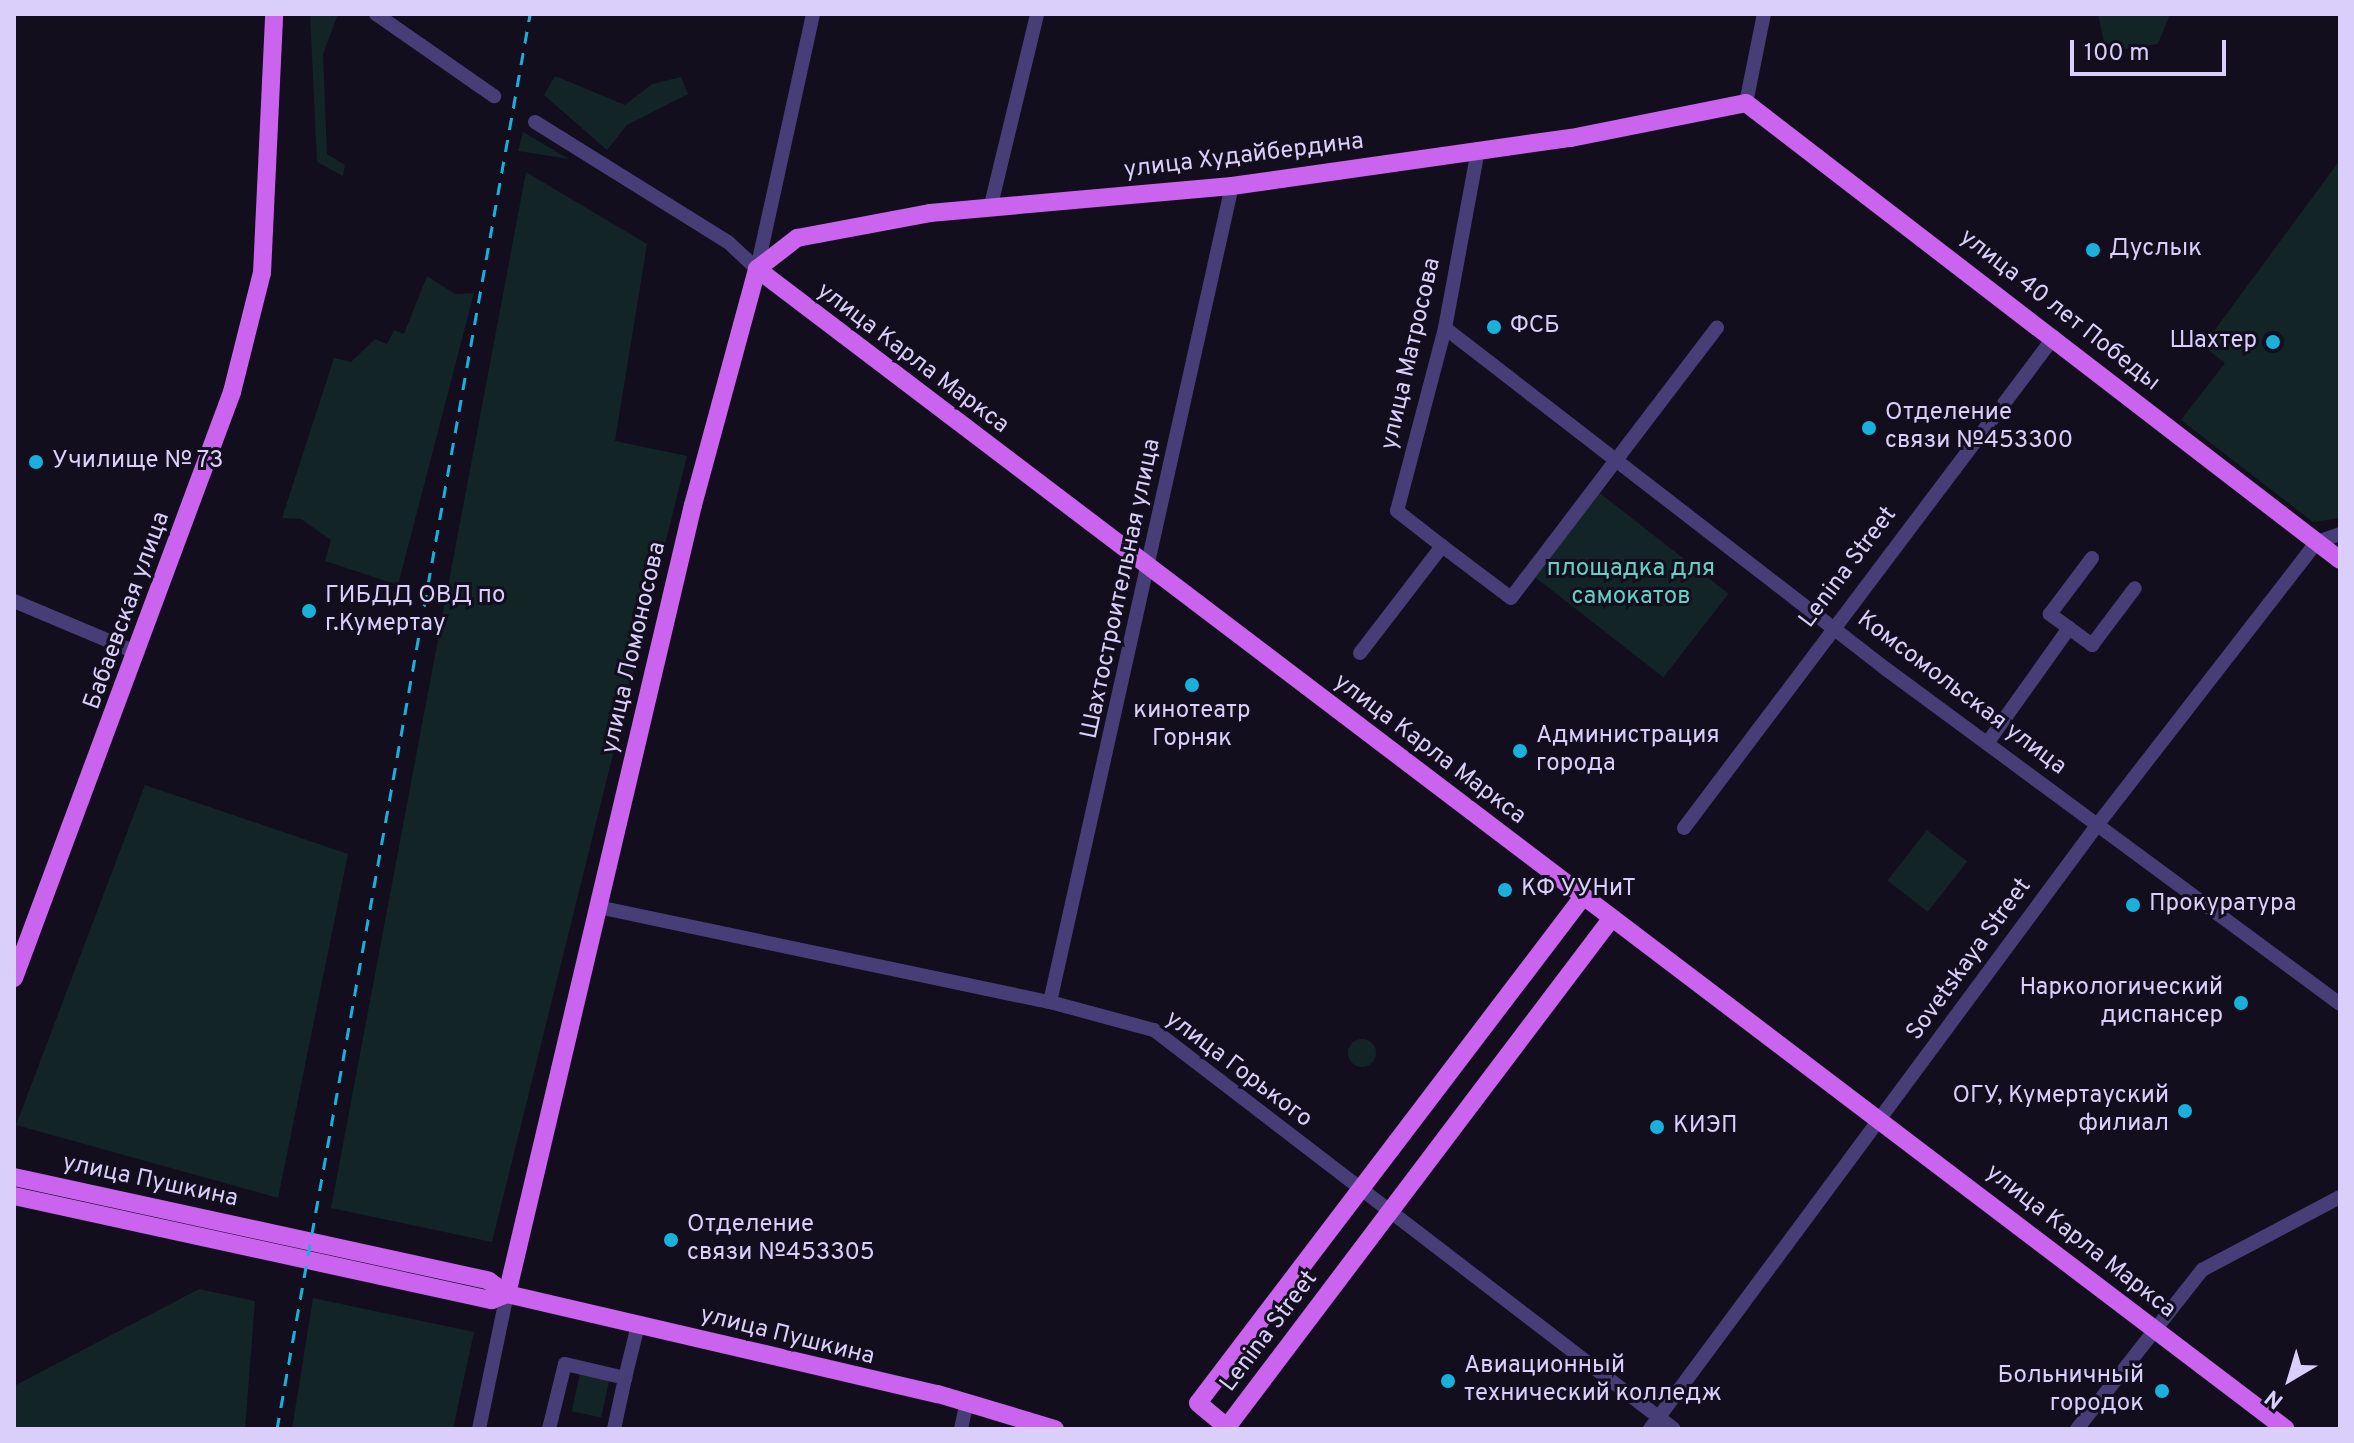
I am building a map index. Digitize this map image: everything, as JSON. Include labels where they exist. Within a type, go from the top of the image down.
[{"type":"main road","name":"Бабаевская улица","points":[[14,978],[138,653],[232,392],[259,287],[274,14]]},
{"type":"main road","name":"улица Худайбердина","points":[[757,269],[797,238],[990,209],[1232,186],[1478,150],[1746,103]]},
{"type":"main road","name":"улица 40 лет Победы","points":[[1746,103],[2340,560]]},
{"type":"main road","name":"улица Карла Маркса","points":[[757,269],[1582,898],[2286,1429]]},
{"type":"main road","name":"улица Ломоносова","points":[[507,1294],[598,907],[757,269]]},
{"type":"main road","name":"Lenina Street","points":[[1582,898],[1363,1192],[1198,1403],[1227,1427],[1611,919]]},
{"type":"main road","name":"улица Пушкина","points":[[16,1181],[492,1300],[507,1294],[1055,1429]]},
{"type":"street","points":[[376,14],[494,96]]},
{"type":"street","name":"улица Ломоносова","points":[[757,269],[813,14]]},
{"type":"street","points":[[990,209],[1037,14]]},
{"type":"street","points":[[1746,103],[1764,14]]},
{"type":"street","name":"улица Карла Маркса","points":[[535,122],[728,242],[757,269]]},
{"type":"street","name":"улица Матросова","points":[[1478,150],[1445,328],[1397,511],[1511,598],[1617,460]]},
{"type":"street","name":"Шахтостроительная улица","points":[[1050,1002],[1232,186]]},
{"type":"street","name":"Комсомольская улица","points":[[1445,328],[1988,742],[2340,1004]]},
{"type":"street","points":[[1617,460],[1717,328]]},
{"type":"street","name":"Lenina Street","points":[[1684,828],[2054,337]]},
{"type":"street","points":[[2317,542],[2340,534]]},
{"type":"street","name":"Sovetskaya Street","points":[[1654,1423],[2098,824],[2317,542]]},
{"type":"street","points":[[1360,653],[1442,546]]},
{"type":"street","points":[[2092,558],[2050,614],[2092,645],[2135,588]]},
{"type":"street","points":[[14,601],[138,653]]},
{"type":"street","points":[[1988,742],[2069,628]]},
{"type":"street","name":"улица Горького","points":[[598,907],[1050,1002],[1154,1030],[1390,1212],[1654,1423],[1674,1429]]},
{"type":"street","points":[[2077,1429],[2152,1329],[2202,1270],[2340,1197]]},
{"type":"street","points":[[479,1429],[507,1294]]},
{"type":"street","points":[[614,1429],[638,1325]]},
{"type":"street","points":[[549,1429],[565,1364],[625,1378]]},
{"type":"street","points":[[961,1429],[966,1405]]},
{"type":"green space","points":[[310,14],[338,14],[323,54],[327,154],[345,165],[343,176],[317,162]]},
{"type":"green space","points":[[2098,14],[2170,14],[2158,44],[2106,52]]},
{"type":"green space","points":[[555,76],[625,105],[652,84],[681,77],[688,94],[627,125],[607,150],[544,95]]},
{"type":"green space","points":[[523,132],[569,159],[518,151]]},
{"type":"green space","name":"Шахтер","points":[[2340,160],[2340,518],[2313,522],[2181,420],[2225,363],[2203,346]]},
{"type":"green space","points":[[526,172],[647,244],[615,441],[687,456],[492,1242],[331,1208]]},
{"type":"green space","points":[[427,276],[455,294],[474,293],[398,585],[325,561],[331,540],[301,519],[282,518],[334,358],[351,362],[375,339],[387,344],[394,330],[404,334]]},
{"type":"green space","name":"площадка для самокатов","points":[[1597,491],[1729,594],[1663,677],[1532,575]]},
{"type":"green space","points":[[145,785],[348,854],[278,1198],[16,1125]]},
{"type":"green space","points":[[1927,830],[1967,861],[1928,912],[1888,880]]},
{"type":"green space","points":[[1362,1039],[1372,1043],[1376,1053],[1372,1063],[1362,1067],[1352,1063],[1348,1053],[1352,1043]]},
{"type":"green space","points":[[199,1289],[255,1301],[245,1429],[14,1429],[14,1386]]},
{"type":"green space","points":[[313,1298],[474,1332],[453,1429],[292,1429]]},
{"type":"green space","points":[[580,1373],[609,1379],[601,1417],[572,1411]]},
{"type":"railway","points":[[277,1429],[530,14]]},
{"type":"place","name":"Дуслык","points":[[2093,250]]},
{"type":"place","name":"ФСБ","points":[[1494,327]]},
{"type":"place","name":"Шахтер","points":[[2273,342]]},
{"type":"place","name":"Отделение связи №453300","points":[[1869,428]]},
{"type":"place","name":"Училище № 73","points":[[36,462]]},
{"type":"place","name":"ГИБДД ОВД по г.Кумертау","points":[[309,611]]},
{"type":"place","name":"кинотеатр Горняк","points":[[1192,685]]},
{"type":"place","name":"Администрация города","points":[[1520,751]]},
{"type":"place","name":"КФ УУНиТ","points":[[1505,890]]},
{"type":"place","name":"Прокуратура","points":[[2133,905]]},
{"type":"place","name":"Наркологический диспансер","points":[[2241,1003]]},
{"type":"place","name":"ОГУ, Кумертауский филиал","points":[[2185,1111]]},
{"type":"place","name":"КИЭП","points":[[1657,1127]]},
{"type":"place","name":"Отделение связи №453305","points":[[671,1240]]},
{"type":"place","name":"Авиационный технический колледж","points":[[1448,1381]]},
{"type":"place","name":"Больничный городок","points":[[2162,1391]]}]
